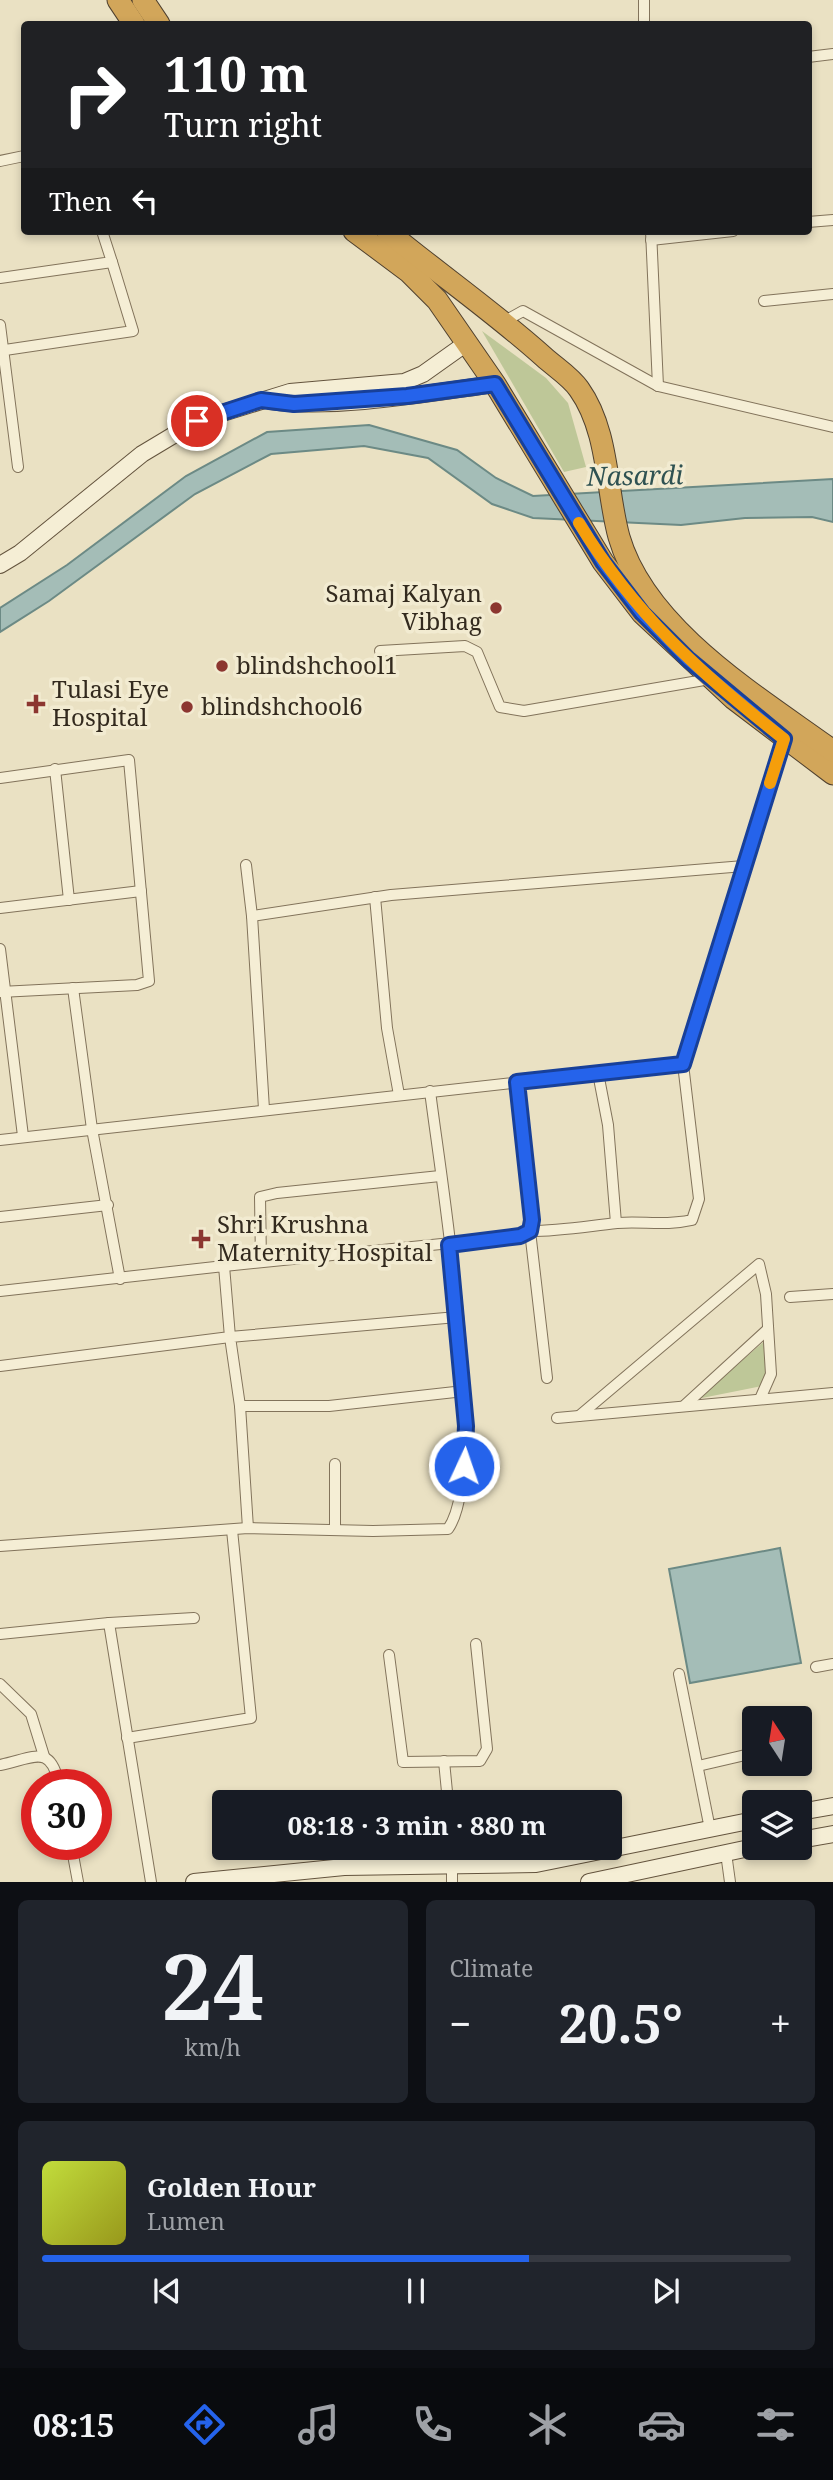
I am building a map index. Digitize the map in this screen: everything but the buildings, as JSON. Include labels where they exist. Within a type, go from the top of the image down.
[{"type":"highway","points":[[118,0],[132,21]]},
{"type":"highway","points":[[143,0],[157,21]]},
{"type":"highway","points":[[359,235],[425,287],[468,342],[603,562],[642,613],[710,679],[788,730],[833,751]]},
{"type":"highway","points":[[392,235],[520,335],[579,389],[594,421],[619,537],[630,564],[656,606],[833,774]]},
{"type":"street","points":[[644,21],[645,0]]},
{"type":"street","points":[[812,57],[833,54]]},
{"type":"street","points":[[0,161],[21,157]]},
{"type":"street","points":[[812,222],[833,220]]},
{"type":"street","points":[[5,350],[134,331],[103,235]]},
{"type":"street","points":[[651,236],[658,386]]},
{"type":"street","points":[[0,278],[112,262]]},
{"type":"street","points":[[764,301],[833,294]]},
{"type":"street","points":[[503,322],[523,311],[658,386],[833,427]]},
{"type":"street","points":[[0,325],[18,467]]},
{"type":"street","points":[[0,565],[20,553],[161,440],[197,421],[290,392],[404,382],[423,374],[468,342]]},
{"type":"street","points":[[261,400],[294,404],[416,395],[495,384]]},
{"type":"street","points":[[380,651],[465,646],[477,652],[500,707],[524,711],[710,679]]},
{"type":"street","points":[[0,1291],[261,1262],[449,1245],[520,1236],[530,1231],[560,1231],[616,1223],[673,1225],[692,1220],[697,1213],[699,1199],[683,1064],[788,730]]},
{"type":"street","points":[[0,778],[129,760],[149,981],[2,992]]},
{"type":"street","points":[[55,769],[69,900]]},
{"type":"street","points":[[246,865],[252,916],[264,1109]]},
{"type":"street","points":[[252,916],[375,897],[744,866]]},
{"type":"street","points":[[0,908],[141,891]]},
{"type":"street","points":[[375,897],[387,1028],[399,1095]]},
{"type":"street","points":[[0,949],[2,992],[23,1136]]},
{"type":"street","points":[[73,988],[92,1129],[120,1279]]},
{"type":"street","points":[[0,1140],[683,1064]]},
{"type":"street","points":[[0,1069],[13,1067]]},
{"type":"street","points":[[598,1073],[608,1125],[616,1223]]},
{"type":"street","points":[[517,1082],[547,1378]]},
{"type":"street","points":[[0,1546],[248,1528],[448,1529],[459,1501],[466,1426],[457,1317],[430,1091]]},
{"type":"street","points":[[261,1262],[260,1198],[277,1193],[440,1176]]},
{"type":"street","points":[[0,1217],[108,1205]]},
{"type":"street","points":[[579,1416],[759,1264],[771,1374],[760,1399]]},
{"type":"street","points":[[224,1266],[230,1337],[240,1406],[248,1528]]},
{"type":"street","points":[[790,1297],[833,1294]]},
{"type":"street","points":[[0,1366],[230,1337],[457,1317]]},
{"type":"street","points":[[685,1406],[768,1329]]},
{"type":"street","points":[[240,1406],[329,1405],[464,1391]]},
{"type":"street","points":[[557,1418],[833,1393]]},
{"type":"street","points":[[335,1464],[335,1530]]},
{"type":"street","points":[[127,1738],[251,1718],[232,1530]]},
{"type":"street","points":[[0,1634],[194,1618]]},
{"type":"street","points":[[110,1623],[151,1881]]},
{"type":"street","points":[[390,1655],[403,1762],[480,1761],[487,1749],[476,1644]]},
{"type":"street","points":[[816,1667],[833,1664]]},
{"type":"street","points":[[679,1674],[710,1829]]},
{"type":"street","points":[[0,1684],[31,1714],[44,1756]]},
{"type":"street","points":[[0,1765],[44,1756],[51,1759],[56,1769]]},
{"type":"street","points":[[698,1766],[742,1756]]},
{"type":"street","points":[[444,1761],[447,1790]]},
{"type":"street","points":[[812,1810],[833,1807]]},
{"type":"street","points":[[622,1847],[742,1822]]},
{"type":"street","points":[[812,1838],[833,1834]]},
{"type":"street","points":[[589,1881],[742,1850]]},
{"type":"street","points":[[726,1853],[730,1881]]},
{"type":"street","points":[[74,1860],[78,1881]]},
{"type":"street","points":[[194,1881],[414,1860]]},
{"type":"street","points":[[452,1881],[453,1860]]},
{"type":"street","points":[[494,1860],[536,1864],[556,1860]]},
{"type":"green space","points":[[482,331],[546,378],[568,403],[586,467],[564,472]]},
{"type":"green space","points":[[768,1338],[767,1380],[762,1386],[697,1399]]},
{"type":"water","points":[[369,425],[457,450],[496,478],[533,496],[833,479],[833,522],[812,517],[745,518],[681,525],[533,518],[492,504],[428,458],[364,446],[271,454],[195,494],[49,601],[0,632],[0,608],[67,565],[186,476],[267,432]]},
{"type":"water","points":[[780,1548],[801,1663],[690,1683],[669,1569]]},
{"type":"slow traffic","points":[[579,523],[603,562],[642,613],[689,660],[784,739],[770,783]]},
{"type":"place","name":"Samaj Kalyan Vibhag","points":[[496,608]]},
{"type":"place","name":"blindshchool1","points":[[222,666]]},
{"type":"place","name":"Tulasi Eye Hospital","points":[[36,704]]},
{"type":"place","name":"blindshchool6","points":[[187,707]]},
{"type":"place","name":"Shri Krushna Maternity Hospital","points":[[201,1239]]},
{"type":"route","points":[[197,421],[261,400],[294,404],[407,396],[495,384],[603,562],[642,613],[689,660],[784,739],[683,1064],[517,1082],[532,1220],[530,1231],[520,1236],[449,1245],[466,1426],[464,1466]]},
{"type":"water label","name":"Nasardi","points":[[635,476]]}]
